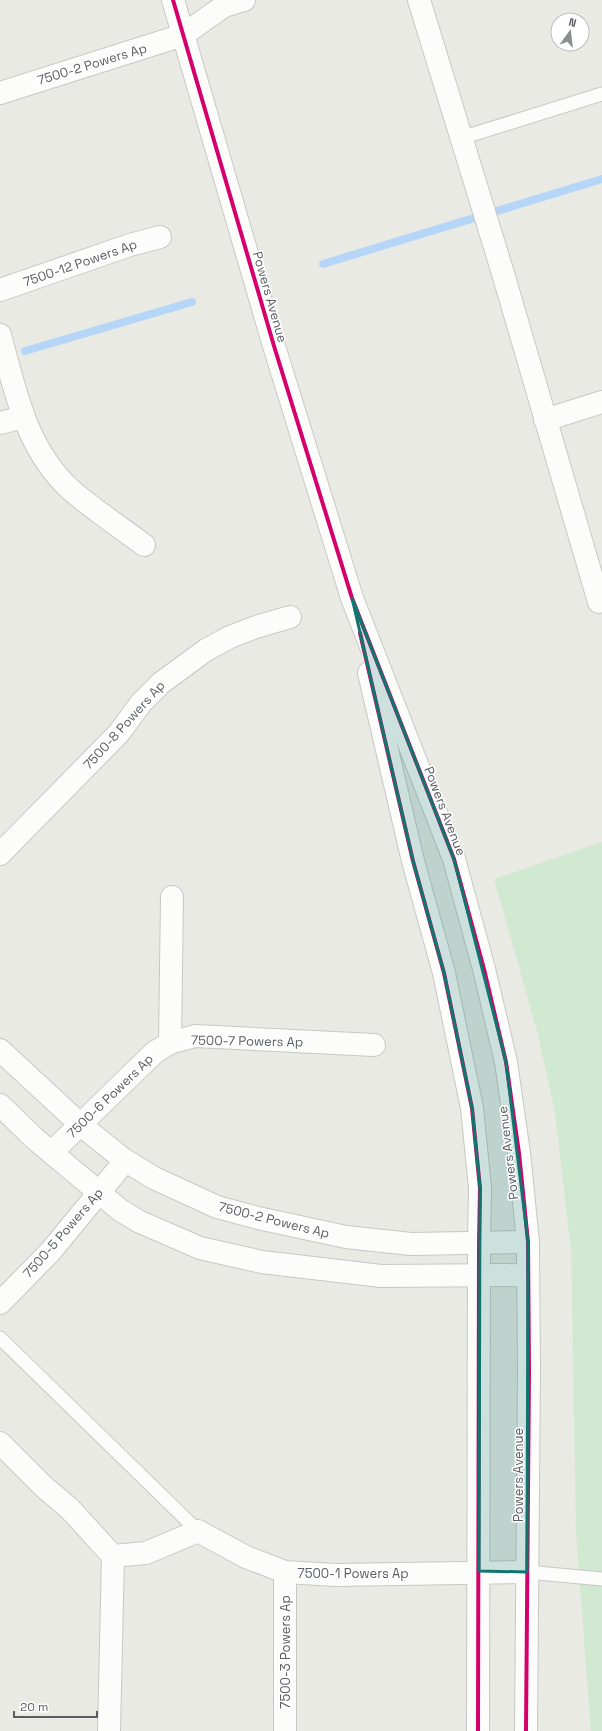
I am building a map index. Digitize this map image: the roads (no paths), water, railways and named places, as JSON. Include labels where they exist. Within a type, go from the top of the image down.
[{"type":"street","name":"Powers Avenue","points":[[173,0],[274,346],[352,598],[413,861],[444,973],[472,1108],[480,1188],[478,1731]]},
{"type":"street","name":"7500-2 Powers Ap","points":[[0,93],[183,35],[224,6],[244,0]]},
{"type":"street","points":[[419,0],[599,602]]},
{"type":"street","name":"7500-12 Powers Ap","points":[[0,290],[130,245],[160,237]]},
{"type":"street","points":[[0,335],[23,417],[45,458],[71,490],[144,545]]},
{"type":"street","points":[[545,420],[602,402]]},
{"type":"street","points":[[0,423],[23,417]]},
{"type":"street","name":"Powers Avenue","points":[[352,598],[454,859],[480,954],[506,1062],[520,1153],[528,1242],[526,1731]]},
{"type":"street","name":"7500-8 Powers Ap","points":[[0,854],[119,733],[142,702],[161,683],[206,650],[230,637],[256,627],[290,618]]},
{"type":"street","points":[[170,1043],[172,897]]},
{"type":"street","name":"7500-7 Powers Ap","points":[[170,1043],[196,1036],[374,1045]]},
{"type":"street","name":"7500-6 Powers Ap","points":[[52,1152],[155,1052],[170,1043]]},
{"type":"street","name":"7500-2 Powers Ap","points":[[0,1050],[81,1125],[125,1160],[154,1178],[217,1207],[258,1218],[346,1237],[411,1244],[528,1242]]},
{"type":"street","points":[[0,1104],[52,1152],[120,1210],[140,1222],[200,1248],[262,1262],[380,1276],[479,1277],[528,1275]]},
{"type":"street","name":"7500-5 Powers Ap","points":[[0,1303],[50,1252],[125,1160]]},
{"type":"street","points":[[0,1443],[44,1487],[69,1508],[113,1556],[109,1731]]},
{"type":"street","points":[[113,1556],[146,1553],[198,1531]]},
{"type":"street","name":"7500-1 Powers Ap","points":[[198,1531],[246,1557],[285,1572],[336,1575],[479,1571],[527,1572]]},
{"type":"street","name":"7500-3 Powers Ap","points":[[285,1572],[285,1731]]},
{"type":"lane","points":[[461,138],[602,94]]},
{"type":"lane","points":[[0,1338],[198,1531]]},
{"type":"lane","points":[[527,1572],[602,1579]]},
{"type":"waterway","points":[[323,264],[602,179]]},
{"type":"waterway","points":[[25,351],[192,302]]}]
